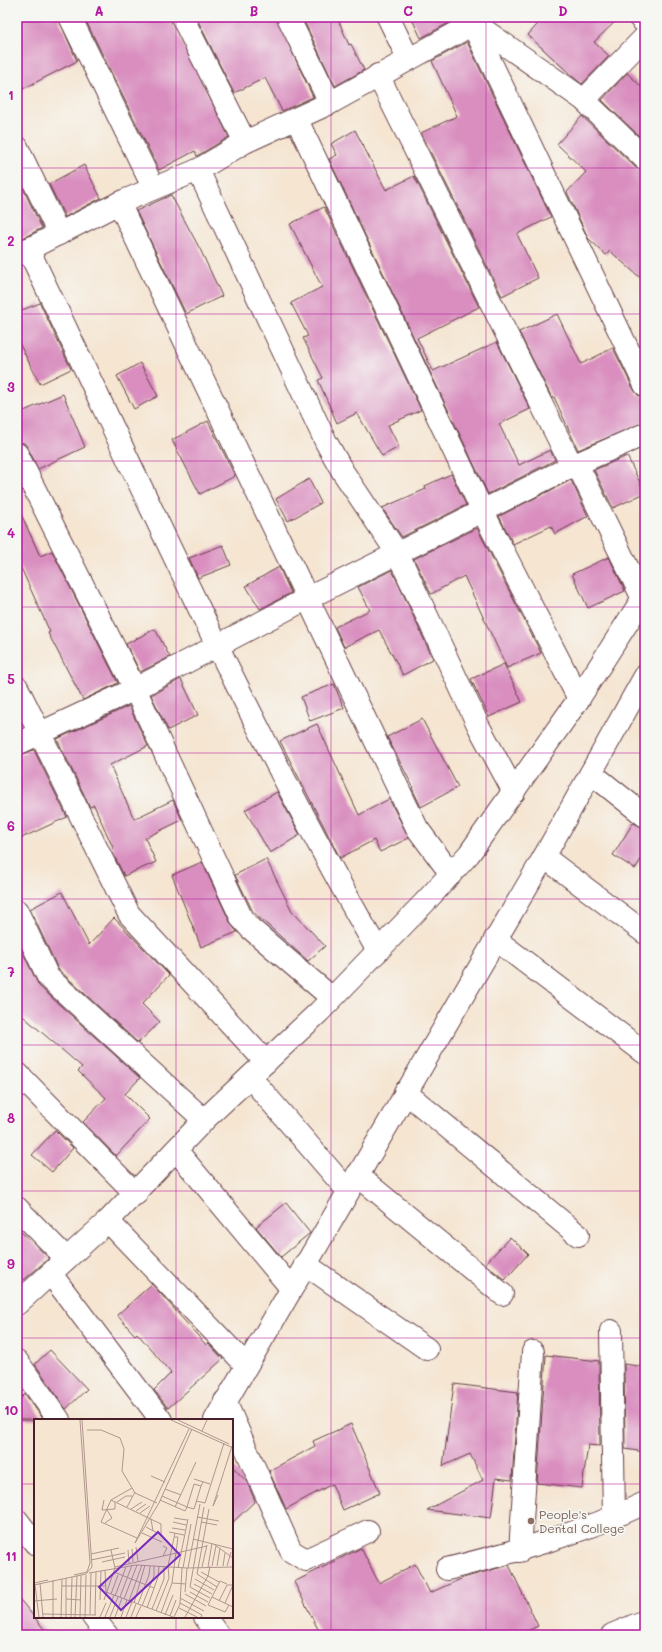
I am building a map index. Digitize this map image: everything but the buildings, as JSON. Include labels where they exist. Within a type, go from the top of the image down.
[{"type":"street","points":[[70,17],[153,187]]},
{"type":"street","points":[[182,17],[245,142]]},
{"type":"street","points":[[288,17],[330,103]]},
{"type":"street","points":[[388,17],[408,58]]},
{"type":"street","points":[[639,17],[645,23]]},
{"type":"street","points":[[378,951],[327,862],[23,252],[153,187],[198,170],[245,142],[297,120],[330,103],[471,21]]},
{"type":"street","points":[[471,21],[584,100],[645,159]]},
{"type":"street","points":[[471,21],[645,385]]},
{"type":"street","points":[[584,100],[645,37]]},
{"type":"street","points":[[17,1304],[136,1194],[204,1120],[332,998],[469,854],[579,699],[644,597],[574,465],[378,75]]},
{"type":"street","points":[[297,120],[482,512],[579,699]]},
{"type":"street","points":[[17,147],[59,234]]},
{"type":"street","points":[[198,170],[326,442],[343,472],[398,554],[479,726],[514,792]]},
{"type":"street","points":[[119,203],[417,828],[451,874]]},
{"type":"street","points":[[17,744],[135,689],[308,598],[574,465],[645,434]]},
{"type":"street","points":[[17,454],[135,689],[242,919],[250,928],[332,998]]},
{"type":"street","points":[[216,1419],[405,1092],[544,857],[645,676]]},
{"type":"street","points":[[17,687],[129,914],[266,1062]]},
{"type":"street","points":[[590,773],[645,816]]},
{"type":"street","points":[[544,857],[645,933]]},
{"type":"street","points":[[17,911],[48,977],[204,1120]]},
{"type":"street","points":[[495,939],[645,1053]]},
{"type":"street","points":[[17,1073],[136,1194]]},
{"type":"street","points":[[250,1077],[353,1183],[502,1294]]},
{"type":"street","points":[[405,1092],[578,1235]]},
{"type":"street","points":[[176,1150],[291,1288]]},
{"type":"street","points":[[17,1208],[66,1258]]},
{"type":"street","points":[[108,1221],[246,1366]]},
{"type":"street","points":[[306,1264],[427,1350]]},
{"type":"street","points":[[51,1274],[160,1419]]},
{"type":"street","points":[[611,1331],[614,1517]]},
{"type":"street","points":[[520,1551],[533,1352]]},
{"type":"street","points":[[17,1361],[58,1419]]},
{"type":"street","points":[[225,1401],[233,1419]]},
{"type":"street","points":[[233,1419],[291,1551],[306,1560],[368,1531]]},
{"type":"street","points":[[447,1569],[520,1551],[614,1517],[645,1503]]},
{"type":"street","points":[[17,1520],[34,1542]]},
{"type":"street","points":[[206,1618],[218,1635]]},
{"type":"street","points":[[612,1635],[643,1624]]},
{"type":"place","name":"People's Dental College","points":[[531,1521]]}]
